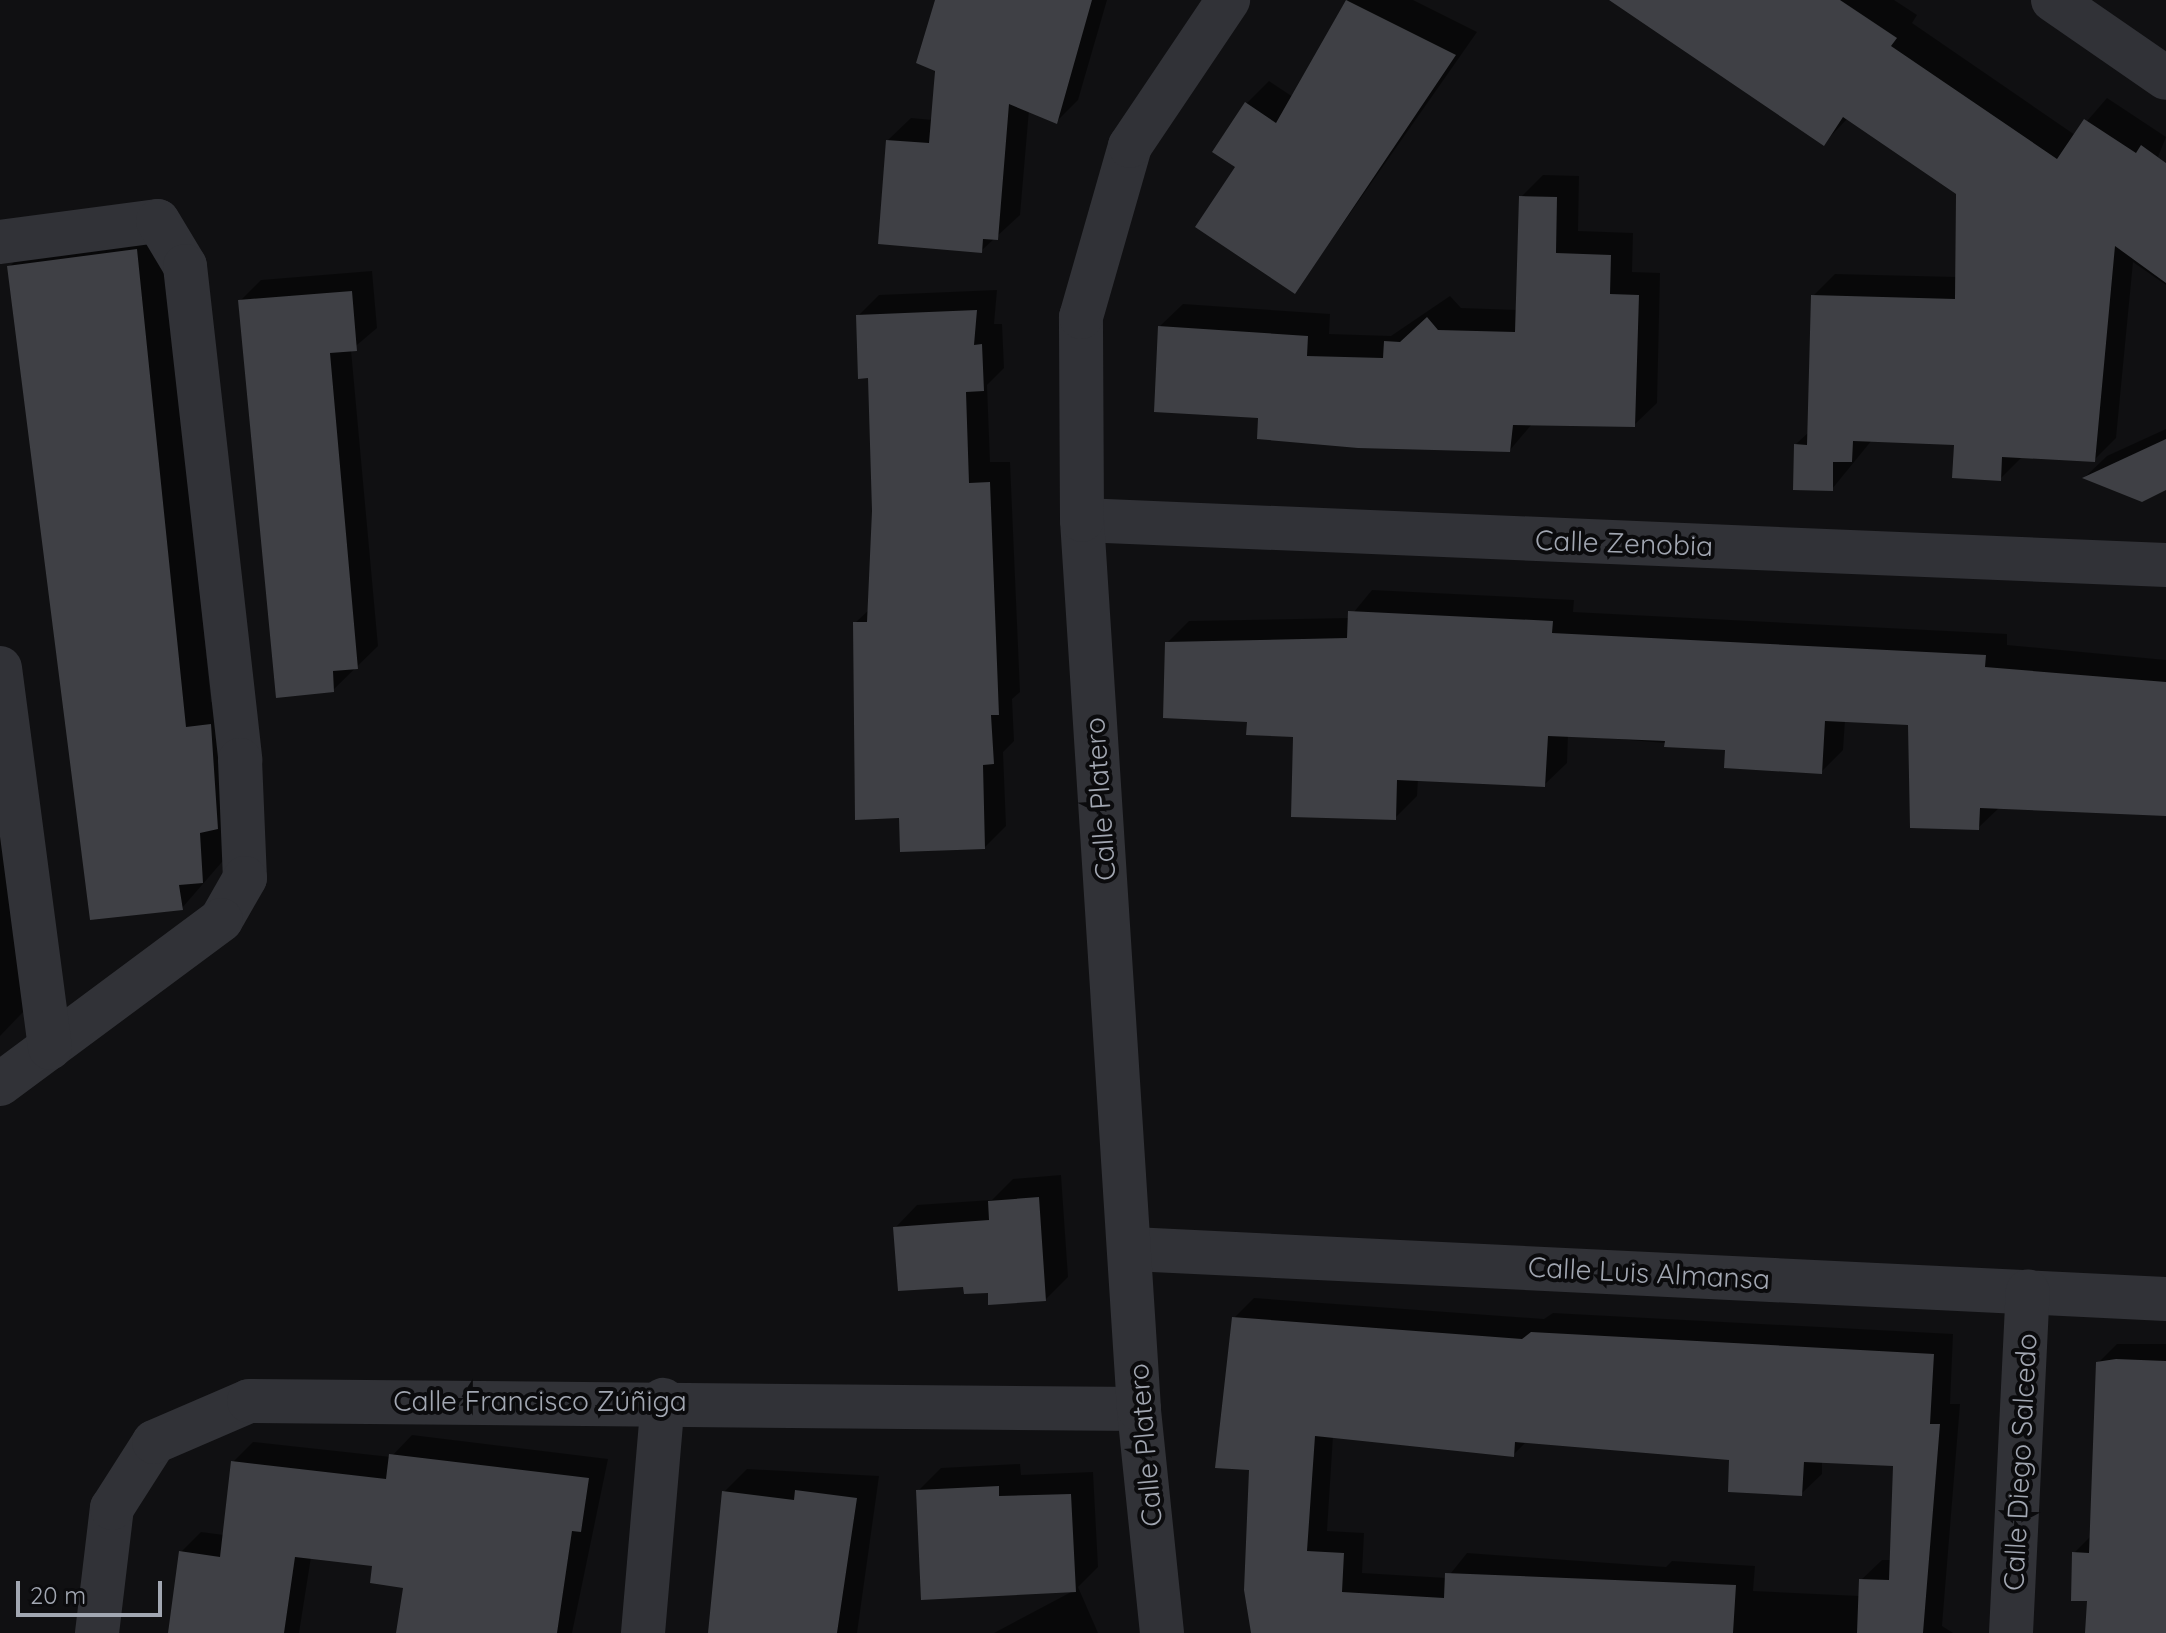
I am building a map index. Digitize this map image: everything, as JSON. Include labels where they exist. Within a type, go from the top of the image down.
[{"type":"street","name":"Calle Platero","points":[[1162,1633],[1139,1409],[1132,1249],[1082,520],[1081,317],[1130,146],[1228,0]]},
{"type":"street","points":[[2053,0],[2166,78]]},
{"type":"street","points":[[0,242],[158,221],[185,266],[240,760],[245,878],[221,920],[0,1084]]},
{"type":"street","name":"Calle Zenobia","points":[[1082,520],[2166,565]]},
{"type":"street","points":[[0,668],[50,1048]]},
{"type":"street","name":"Calle Luis Almansa","points":[[1132,1249],[2166,1299]]},
{"type":"street","name":"Calle Diego Salcedo","points":[[2011,1633],[2028,1291]]},
{"type":"street","points":[[643,1633],[663,1400]]},
{"type":"street","name":"Calle Francisco Zúñiga","points":[[97,1633],[112,1508],[154,1442],[249,1401],[663,1400],[1139,1409]]},
{"type":"building","points":[[935,0],[1092,0],[1057,124],[1009,104],[998,240],[983,239],[982,253],[878,244],[886,140],[929,143],[935,71],[916,63]]},
{"type":"building","points":[[1346,0],[1456,55],[1295,294],[1195,227],[1235,167],[1212,152],[1245,102],[1276,123]]},
{"type":"building","points":[[1609,0],[1840,0],[1897,38],[1891,46],[2057,159],[2084,119],[2136,153],[2141,145],[2166,163],[2166,283],[2115,246],[2095,462],[2002,457],[2001,481],[1952,478],[1954,445],[1853,441],[1852,462],[1833,462],[1833,491],[1793,490],[1794,444],[1807,445],[1811,295],[1955,299],[1956,194],[1843,117],[1824,146]]},
{"type":"building","points":[[1519,196],[1557,197],[1556,253],[1611,255],[1610,294],[1639,295],[1635,427],[1513,425],[1510,452],[1358,448],[1257,439],[1258,418],[1154,412],[1158,326],[1308,336],[1307,356],[1383,358],[1384,341],[1400,342],[1427,317],[1438,330],[1515,332]]},
{"type":"building","points":[[137,249],[186,727],[211,724],[218,829],[200,833],[203,883],[179,885],[183,910],[90,920],[7,266]]},
{"type":"building","points":[[352,291],[357,351],[330,353],[358,669],[333,671],[334,692],[276,698],[238,300]]},
{"type":"building","points":[[977,310],[974,345],[982,344],[984,391],[966,392],[969,483],[990,482],[999,715],[991,715],[994,764],[983,765],[985,849],[900,852],[899,818],[855,820],[853,622],[867,622],[872,511],[868,378],[858,379],[856,315]]},
{"type":"building","points":[[2166,439],[2166,490],[2142,502],[2082,478]]},
{"type":"building","points":[[1348,611],[1553,621],[1552,633],[1986,655],[1985,667],[2166,682],[2166,816],[1980,808],[1979,830],[1910,828],[1908,725],[1825,721],[1822,774],[1724,768],[1725,750],[1664,747],[1665,741],[1548,736],[1545,787],[1397,780],[1396,820],[1291,817],[1293,737],[1246,735],[1247,722],[1163,718],[1165,642],[1347,638]]},
{"type":"building","points":[[1039,1197],[1046,1301],[988,1305],[988,1293],[964,1294],[963,1287],[898,1291],[893,1227],[989,1220],[988,1201]]},
{"type":"building","points":[[1232,1317],[1522,1339],[1531,1332],[1934,1354],[1930,1424],[1940,1424],[1923,1633],[1857,1633],[1859,1579],[1889,1580],[1893,1466],[1804,1462],[1802,1496],[1728,1492],[1729,1460],[1515,1442],[1514,1457],[1315,1436],[1307,1551],[1344,1553],[1342,1592],[1444,1598],[1445,1573],[1736,1585],[1733,1633],[1251,1633],[1244,1590],[1249,1470],[1215,1468]]},
{"type":"building","points":[[2116,1359],[2166,1361],[2166,1633],[2085,1633],[2087,1601],[2071,1601],[2072,1552],[2089,1553],[2096,1362]]},
{"type":"building","points":[[389,1454],[589,1478],[581,1532],[572,1531],[557,1633],[396,1633],[403,1588],[370,1583],[372,1566],[295,1557],[284,1633],[168,1633],[179,1551],[220,1557],[231,1461],[386,1479]]},
{"type":"building","points":[[999,1486],[999,1496],[1071,1494],[1076,1592],[921,1600],[916,1490]]},
{"type":"building","points":[[795,1490],[857,1498],[837,1633],[708,1633],[722,1491],[794,1500]]}]
